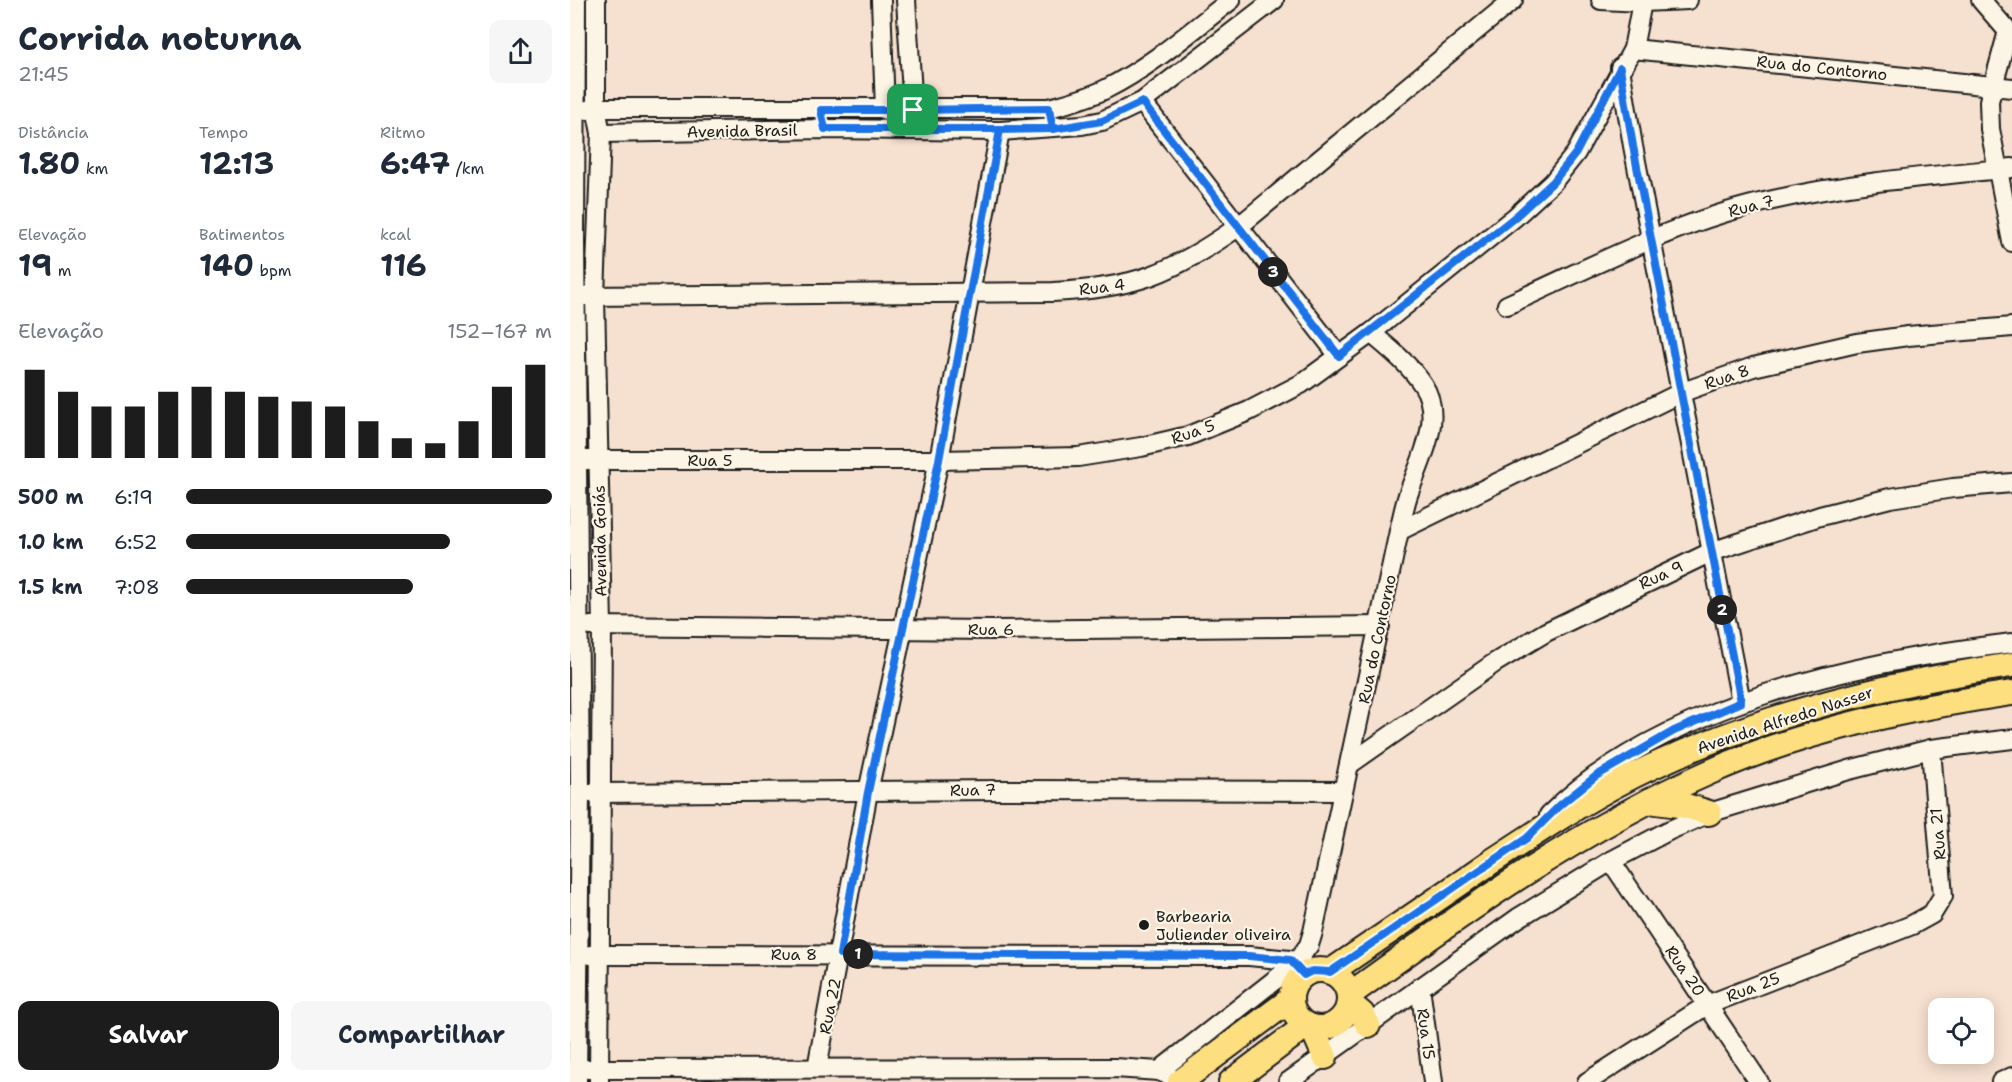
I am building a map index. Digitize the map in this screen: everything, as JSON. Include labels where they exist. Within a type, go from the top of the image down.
[{"type":"main road","name":"Avenida Alfredo Nasser","points":[[1330,972],[1527,838],[1583,803],[1650,767],[1724,737],[1870,692],[1947,675],[2012,665]]},
{"type":"main road","name":"Avenida Alfredo Nasser","points":[[1349,999],[1545,859],[1649,801],[1711,771],[1804,738],[1884,716],[2012,693]]},
{"type":"main road","points":[[1649,801],[1686,806],[1709,813]]},
{"type":"main road","points":[[1325,1057],[1310,1026],[1299,1019],[1291,999],[1299,970],[1330,972],[1346,985],[1349,999],[1368,1025]]},
{"type":"main road","points":[[1173,1078],[1291,999]]},
{"type":"main road","points":[[1231,1082],[1310,1026],[1332,1026],[1340,1020],[1349,999]]},
{"type":"street","name":"Avenida Goiás","points":[[575,1073],[572,133],[576,0]]},
{"type":"street","name":"Avenida Goiás","points":[[596,0],[596,108],[601,133],[595,296],[603,793],[599,1076]]},
{"type":"street","points":[[880,0],[885,110]]},
{"type":"street","points":[[906,0],[913,110]]},
{"type":"street","name":"Avenida Brasil","points":[[574,114],[596,108],[821,110],[1049,108],[1085,98],[1123,80],[1186,37],[1231,0]]},
{"type":"street","name":"Avenida Brasil","points":[[601,133],[825,129],[1053,129],[1102,121],[1142,102],[1274,0]]},
{"type":"street","name":"Rua 4","points":[[573,296],[1101,290],[1134,283],[1196,255],[1238,227],[1513,0]]},
{"type":"street","points":[[1601,0],[1684,0]]},
{"type":"street","points":[[1981,0],[2010,34],[1991,86],[1989,101],[1990,129],[2005,168],[2012,242]]},
{"type":"street","points":[[1633,49],[1640,1]]},
{"type":"street","name":"Rua 5","points":[[573,460],[1078,458],[1188,436],[1249,411],[1301,384],[1371,333],[1515,217],[1553,182],[1576,153],[1620,68],[1633,49]]},
{"type":"street","name":"Rua do Contorno","points":[[1633,49],[2012,88]]},
{"type":"street","points":[[1620,68],[1650,238],[1741,702]]},
{"type":"street","points":[[1142,102],[1339,356]]},
{"type":"street","points":[[1049,108],[1053,129]]},
{"type":"street","points":[[821,110],[825,129]]},
{"type":"street","name":"Rua 22","points":[[817,1068],[840,954],[868,792],[939,460],[1000,130]]},
{"type":"street","name":"Rua 7","points":[[1507,305],[1650,238],[1772,200],[1893,180],[2005,168]]},
{"type":"street","name":"Rua 8","points":[[1399,531],[1680,393],[1753,367],[1819,351],[1908,336],[2012,327]]},
{"type":"street","name":"Rua do Contorno","points":[[1173,1078],[1299,970],[1313,932],[1399,531],[1407,498],[1432,424],[1431,403],[1424,386],[1407,364],[1371,333]]},
{"type":"street","name":"Rua 9","points":[[1350,764],[1496,662],[1546,632],[1711,552],[1820,516],[1890,498],[1953,488],[2012,483]]},
{"type":"street","name":"Rua 6","points":[[575,625],[904,629],[1380,626]]},
{"type":"street","points":[[1527,838],[1560,805],[1622,759],[1674,731],[1741,702],[1910,659],[2012,643]]},
{"type":"street","points":[[1288,1082],[1518,918],[1611,861],[1709,813],[1849,770],[1931,749],[2012,739]]},
{"type":"street","name":"Rua 21","points":[[1931,749],[1944,896],[1932,914]]},
{"type":"street","name":"Rua 7","points":[[575,793],[1002,790],[1343,791]]},
{"type":"street","name":"Rua 20","points":[[1611,861],[1759,1082]]},
{"type":"street","name":"Rua 25","points":[[1587,1082],[1707,1005],[1912,925],[1932,914]]},
{"type":"street","name":"Rua 8","points":[[574,956],[840,954],[1249,956],[1282,958],[1299,970]]},
{"type":"street","name":"Rua 15","points":[[1420,987],[1433,1082]]},
{"type":"street","points":[[575,1073],[599,1076],[817,1068],[1115,1068],[1173,1078]]},
{"type":"street","points":[[2001,1082],[2012,1077]]},
{"type":"place","name":"Barbearia Juliender oliveira","points":[[1144,925]]},
{"type":"route","points":[[913,110],[821,110],[825,129],[1053,129],[1102,121],[1142,102],[1191,169],[1339,356],[1515,217],[1553,182],[1576,153],[1620,68],[1680,393],[1741,702],[1674,731],[1596,776],[1560,805],[1527,838],[1330,972],[1312,971],[1304,975],[1290,960],[1249,956],[840,954],[868,792],[939,460],[1000,130],[1053,129],[1049,108],[913,110]]}]
